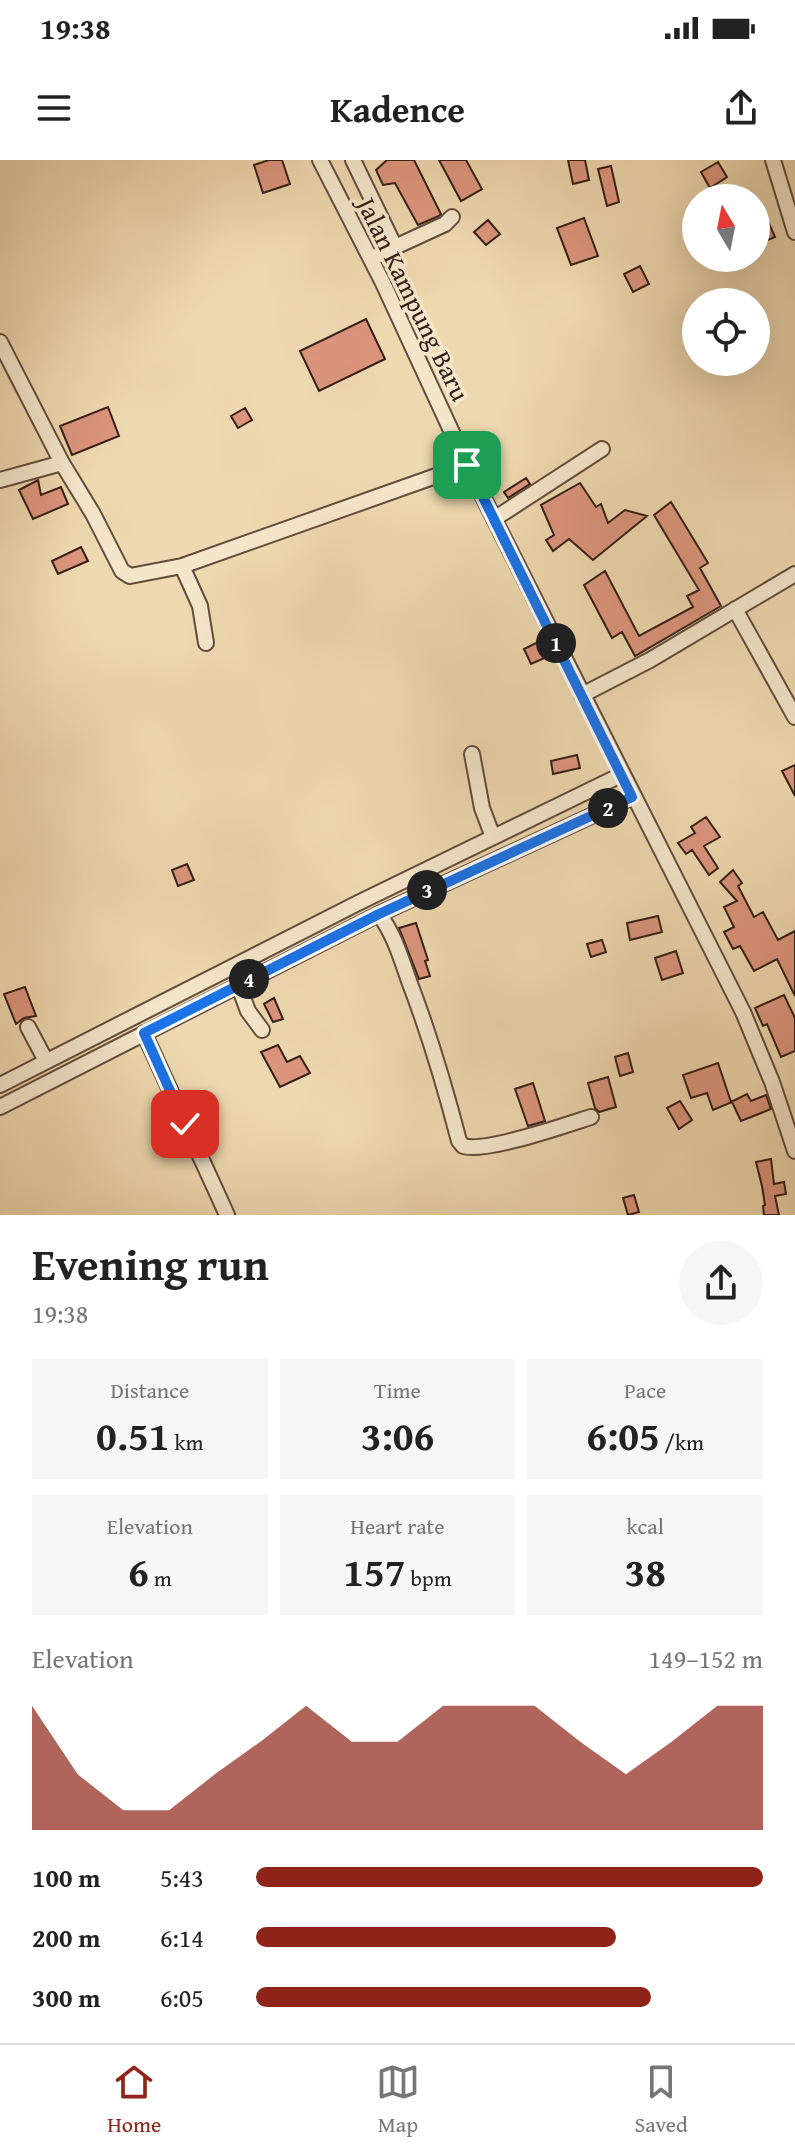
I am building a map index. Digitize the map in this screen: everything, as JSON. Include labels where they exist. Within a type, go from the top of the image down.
[{"type":"street","name":"Jalan Kampung Baru","points":[[320,160],[371,259],[467,465],[743,1012],[794,1143]]},
{"type":"street","points":[[353,160],[395,247]]},
{"type":"street","points":[[773,160],[795,232]]},
{"type":"street","points":[[371,259],[445,224],[452,217]]},
{"type":"street","points":[[0,342],[62,463],[126,575],[182,566],[467,465]]},
{"type":"street","points":[[494,519],[602,449]]},
{"type":"street","points":[[0,480],[62,463]]},
{"type":"street","points":[[182,566],[200,606],[206,643]]},
{"type":"street","points":[[582,695],[795,574]]},
{"type":"street","points":[[735,609],[795,717]]},
{"type":"street","points":[[472,754],[482,808],[493,837]]},
{"type":"street","points":[[0,1085],[621,775]]},
{"type":"street","points":[[0,1107],[379,914],[632,797]]},
{"type":"street","points":[[379,914],[391,933],[416,999],[463,1146],[481,1146],[591,1117]]},
{"type":"street","points":[[238,984],[248,1011],[262,1030]]},
{"type":"street","points":[[28,1027],[46,1061]]},
{"type":"street","points":[[144,1033],[227,1215]]},
{"type":"building","points":[[282,160],[290,184],[263,193],[254,165]]},
{"type":"building","points":[[387,160],[414,160],[441,214],[439,216],[418,225],[395,183],[383,185],[376,170]]},
{"type":"building","points":[[439,160],[466,160],[482,189],[461,201]]},
{"type":"building","points":[[568,160],[585,160],[589,180],[573,184]]},
{"type":"building","points":[[718,162],[727,177],[716,184],[708,184],[701,172]]},
{"type":"building","points":[[611,166],[619,202],[607,206],[598,169]]},
{"type":"building","points":[[584,218],[598,256],[571,265],[557,228]]},
{"type":"building","points":[[488,220],[500,234],[486,245],[474,232]]},
{"type":"building","points":[[640,266],[649,284],[633,292],[624,274]]},
{"type":"building","points":[[366,319],[385,359],[319,391],[300,351]]},
{"type":"building","points":[[108,407],[119,436],[72,455],[60,426]]},
{"type":"building","points":[[245,408],[252,420],[238,428],[231,416]]},
{"type":"building","points":[[526,478],[530,484],[508,498],[504,492]]},
{"type":"building","points":[[38,480],[41,495],[61,487],[68,504],[33,519],[19,490]]},
{"type":"building","points":[[580,483],[596,507],[601,504],[608,523],[625,510],[647,516],[593,560],[569,539],[553,551],[546,540],[554,535],[541,505]]},
{"type":"building","points":[[671,502],[708,563],[700,568],[721,606],[635,656],[622,632],[612,638],[584,585],[605,571],[639,636],[693,607],[687,596],[699,590],[654,515]]},
{"type":"building","points":[[81,547],[88,561],[58,574],[52,561]]},
{"type":"building","points":[[542,640],[549,656],[531,664],[524,649]]},
{"type":"building","points":[[577,755],[580,768],[553,774],[551,761]]},
{"type":"building","points":[[795,765],[795,796],[782,771]]},
{"type":"building","points":[[706,817],[720,837],[704,846],[718,868],[709,875],[692,850],[686,854],[678,843],[695,833],[691,827]]},
{"type":"building","points":[[187,864],[194,880],[178,886],[172,870]]},
{"type":"building","points":[[733,870],[742,883],[738,886],[754,917],[763,912],[778,940],[795,931],[795,996],[777,959],[754,971],[740,946],[733,949],[724,932],[734,927],[724,907],[737,901],[720,882]]},
{"type":"building","points":[[658,916],[662,932],[630,940],[627,923]]},
{"type":"building","points":[[416,923],[430,976],[419,979],[399,928]]},
{"type":"building","points":[[602,940],[606,952],[591,957],[587,944]]},
{"type":"building","points":[[676,951],[683,973],[662,980],[655,958]]},
{"type":"building","points":[[25,987],[36,1016],[24,1018],[16,1024],[4,994]]},
{"type":"building","points":[[784,995],[795,1018],[795,1051],[781,1057],[767,1024],[763,1026],[755,1008]]},
{"type":"building","points":[[274,998],[283,1019],[273,1022],[264,1004]]},
{"type":"building","points":[[278,1045],[287,1062],[300,1056],[310,1073],[280,1087],[261,1052]]},
{"type":"building","points":[[628,1053],[633,1072],[620,1076],[615,1057]]},
{"type":"building","points":[[718,1063],[731,1102],[747,1094],[751,1101],[766,1095],[771,1109],[741,1121],[732,1102],[713,1110],[707,1093],[691,1098],[683,1075]]},
{"type":"building","points":[[608,1077],[616,1107],[599,1112],[588,1083]]},
{"type":"building","points":[[533,1083],[545,1121],[528,1126],[515,1089]]},
{"type":"building","points":[[680,1101],[692,1120],[679,1129],[667,1108]]},
{"type":"building","points":[[771,1159],[774,1184],[784,1182],[786,1194],[775,1196],[779,1215],[764,1215],[765,1205],[756,1162]]},
{"type":"building","points":[[634,1195],[639,1212],[628,1215],[623,1198]]},
{"type":"route","points":[[185,1124],[144,1033],[379,914],[632,797],[467,465]]}]
